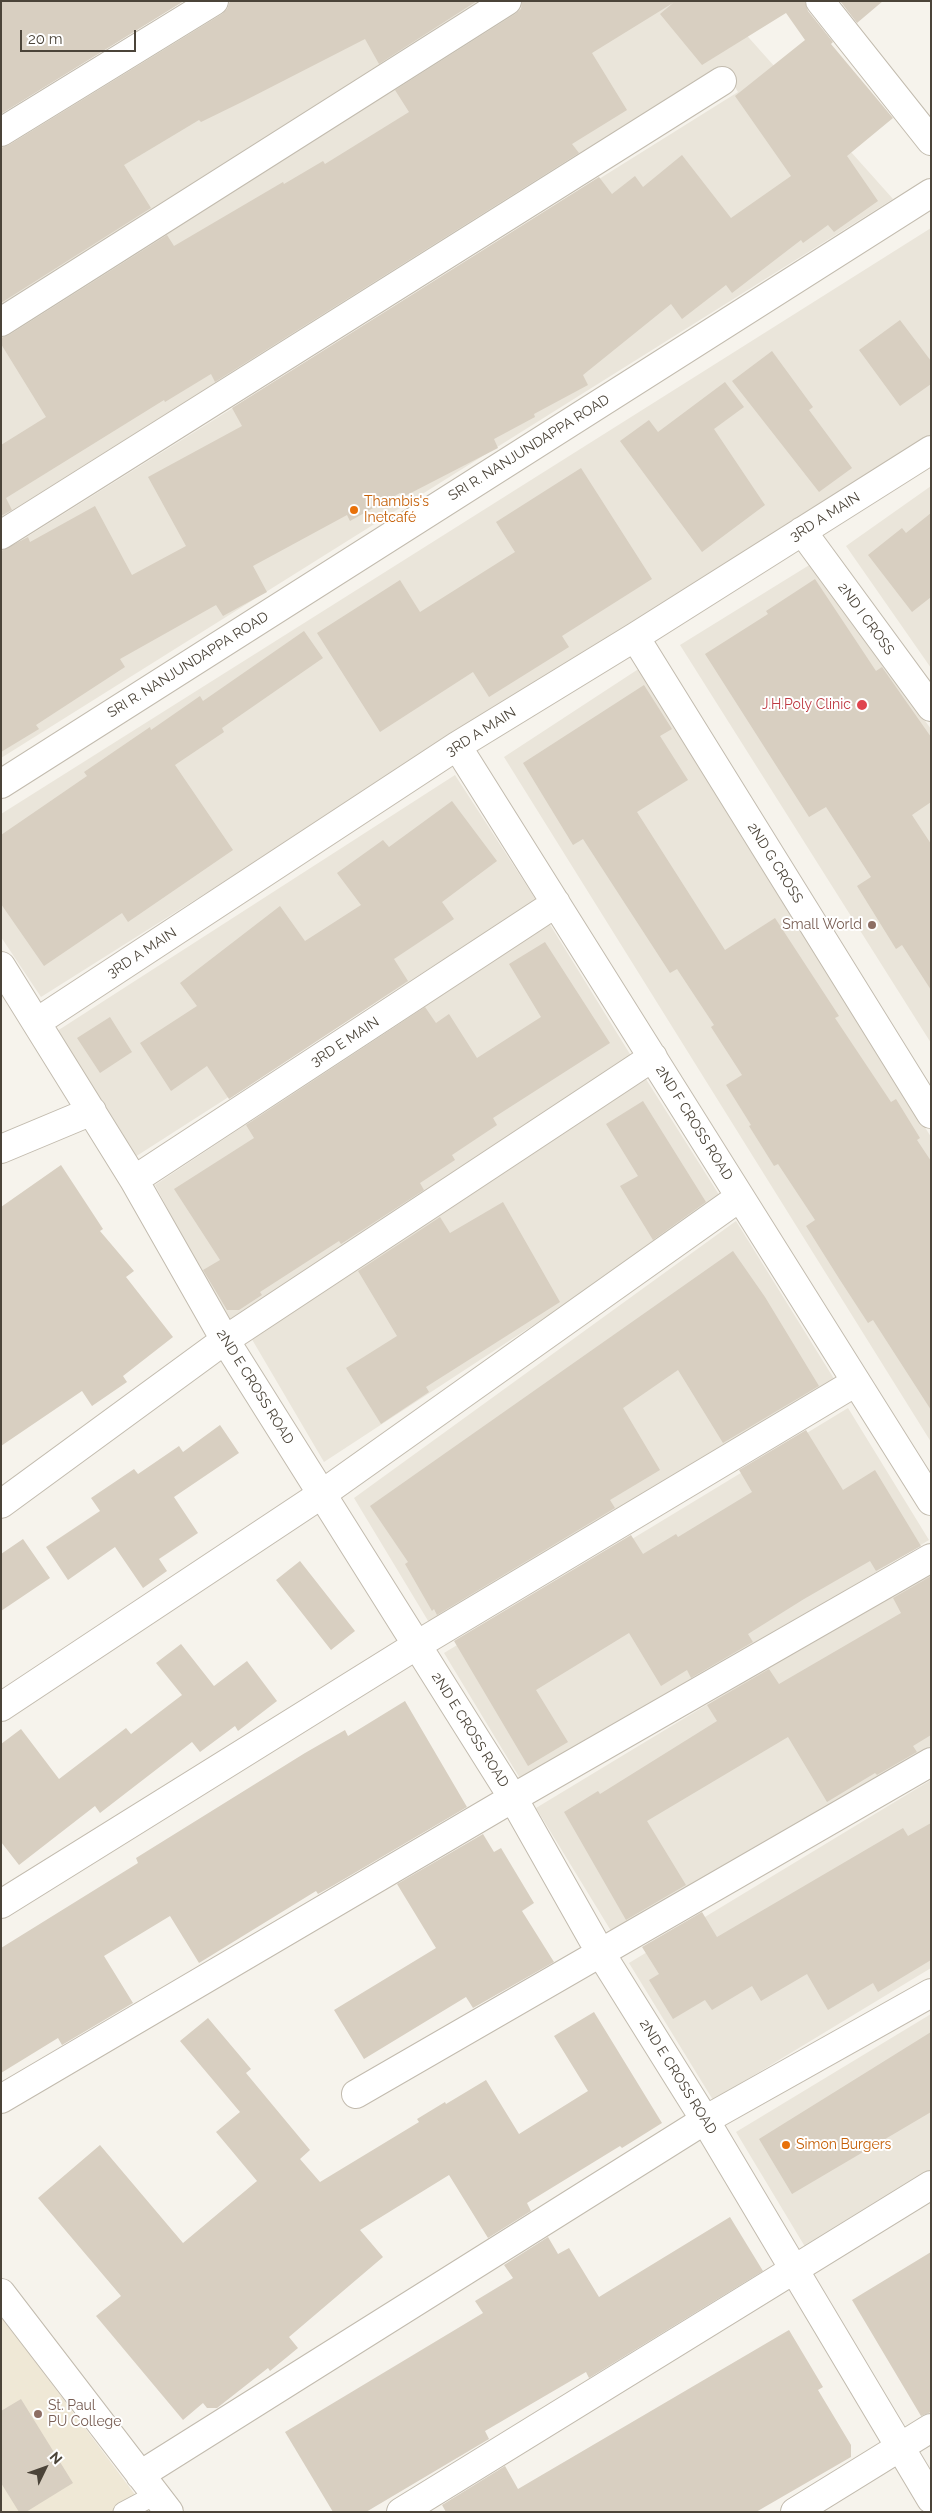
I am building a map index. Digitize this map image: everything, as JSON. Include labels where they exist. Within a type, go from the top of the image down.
[{"type":"street","points":[[1,132],[214,1]]},
{"type":"street","points":[[1,322],[507,1]]},
{"type":"street","points":[[820,1],[931,141]]},
{"type":"street","points":[[1,535],[722,81]]},
{"type":"street","name":"SRI R. NANJUNDAPPA ROAD","points":[[1,784],[931,192]]},
{"type":"street","name":"3RD A MAIN","points":[[37,1022],[457,746],[636,637],[931,450]]},
{"type":"street","name":"2ND I CROSS","points":[[802,531],[931,707]]},
{"type":"street","name":"2ND G CROSS","points":[[636,637],[931,1114]]},
{"type":"street","name":"2ND F CROSS ROAD","points":[[457,746],[931,1501]]},
{"type":"street","name":"3RD E MAIN","points":[[134,1180],[556,903]]},
{"type":"street","name":"2ND E CROSS ROAD","points":[[1,966],[134,1180],[224,1340],[513,1798],[600,1952],[705,2120],[931,2499]]},
{"type":"street","points":[[1,1504],[224,1340],[653,1057]]},
{"type":"street","points":[[1,1149],[92,1111]]},
{"type":"street","points":[[1,1707],[322,1494],[740,1197]]},
{"type":"street","points":[[1,1904],[417,1645],[856,1382]]},
{"type":"street","points":[[1,2099],[513,1798],[931,1558]]},
{"type":"street","points":[[356,2094],[931,1762]]},
{"type":"street","points":[[1,2293],[154,2494],[705,2120],[931,1992]]},
{"type":"street","points":[[401,2512],[931,2186]]},
{"type":"street","points":[[795,2512],[931,2428]]},
{"type":"lane","points":[[122,2512],[154,2494]]},
{"type":"shaded area","points":[[241,1],[489,1],[1,309],[1,146]]},
{"type":"shaded area","points":[[527,1],[716,1],[893,199],[1,758],[1,553],[738,92],[723,68],[1,521],[1,335]]},
{"type":"shaded area","points":[[931,228],[931,436],[41,997],[1,937],[1,814]]},
{"type":"shaded area","points":[[931,486],[931,668],[846,546]]},
{"type":"shaded area","points":[[811,564],[931,729],[931,1043],[680,645]]},
{"type":"shaded area","points":[[640,668],[931,1137],[931,1442],[504,757]]},
{"type":"shaded area","points":[[455,775],[536,900],[135,1157],[54,1033]]},
{"type":"shaded area","points":[[549,923],[633,1059],[227,1322],[155,1185]]},
{"type":"shaded area","points":[[644,1076],[723,1201],[324,1462],[250,1336]]},
{"type":"shaded area","points":[[736,1221],[836,1382],[430,1624],[354,1498]]},
{"type":"shaded area","points":[[848,1408],[929,1540],[524,1785],[444,1653]]},
{"type":"shaded area","points":[[931,1569],[931,1749],[616,1939],[536,1808]]},
{"type":"shaded area","points":[[931,1780],[931,1968],[713,2100],[629,1963]]},
{"type":"shaded area","points":[[931,2014],[931,2182],[810,2255],[736,2132]]},
{"type":"shaded area","name":"St. Paul PU College","points":[[1,2316],[148,2512],[1,2512]]},
{"type":"building","points":[[1,1],[184,1],[1,114]]},
{"type":"building","points":[[230,1],[477,1],[379,64],[365,39],[201,122],[199,120],[124,165],[151,208],[1,303],[1,148],[9,145],[222,14],[227,9]]},
{"type":"building","points":[[522,1],[805,1],[808,11],[833,42],[831,44],[893,118],[847,156],[878,201],[834,232],[828,225],[803,243],[801,240],[732,293],[726,285],[682,319],[671,304],[583,375],[588,385],[534,414],[535,417],[494,439],[498,448],[403,497],[400,493],[350,521],[347,515],[253,566],[267,592],[223,616],[216,605],[120,659],[125,667],[36,725],[39,729],[1,752],[1,551],[28,537],[30,542],[95,506],[132,575],[186,546],[148,477],[242,426],[232,408],[599,177],[612,194],[635,176],[643,187],[682,155],[731,218],[791,176],[735,96],[805,40],[786,13],[702,65],[660,14],[673,3],[592,53],[627,110],[572,144],[579,153],[215,382],[211,374],[165,402],[164,400],[6,498],[12,510],[1,516],[1,445],[46,417],[1,344],[1,338],[9,335],[167,235],[174,246],[283,182],[284,184],[323,161],[325,164],[409,112],[395,90],[515,14],[521,9]]},
{"type":"building","points":[[840,1],[883,1],[857,23]]},
{"type":"building","points":[[900,320],[931,361],[931,384],[900,406],[859,350]]},
{"type":"building","points":[[772,351],[813,407],[809,410],[852,468],[819,492],[732,381]]},
{"type":"building","points":[[725,382],[744,407],[714,429],[765,505],[702,552],[620,441],[649,420],[658,432]]},
{"type":"building","points":[[581,468],[652,579],[562,636],[569,647],[489,697],[473,672],[380,732],[317,633],[400,580],[420,612],[515,552],[496,522]]},
{"type":"building","points":[[931,513],[931,597],[912,612],[868,555],[902,528],[906,533]]},
{"type":"building","points":[[815,579],[876,671],[882,667],[931,737],[931,802],[912,815],[931,844],[931,990],[902,945],[896,949],[857,886],[871,877],[826,807],[809,817],[705,654],[768,614],[766,611]]},
{"type":"building","points":[[304,631],[323,658],[222,728],[224,732],[175,765],[233,850],[128,922],[122,913],[44,966],[1,904],[1,835],[87,776],[84,772],[150,727],[151,730],[200,696],[203,701]]},
{"type":"building","points":[[644,685],[672,729],[660,736],[688,780],[637,812],[725,950],[775,918],[839,1016],[835,1018],[891,1102],[896,1099],[920,1138],[917,1140],[931,1161],[931,1410],[873,1320],[868,1323],[840,1280],[806,1226],[815,1220],[778,1164],[774,1166],[749,1126],[751,1125],[726,1085],[742,1075],[711,1027],[714,1025],[677,969],[670,973],[583,839],[573,845],[523,763]]},
{"type":"building","points":[[452,801],[497,861],[442,902],[454,919],[394,959],[408,981],[229,1099],[207,1066],[171,1091],[140,1043],[197,1006],[180,983],[280,906],[305,941],[361,905],[337,873],[383,840],[389,847]]},
{"type":"building","points":[[545,942],[610,1043],[493,1118],[497,1125],[452,1155],[455,1160],[420,1183],[424,1190],[341,1244],[339,1241],[260,1292],[262,1295],[239,1310],[227,1310],[203,1270],[220,1260],[174,1189],[254,1138],[246,1125],[425,1007],[436,1023],[449,1014],[477,1058],[541,1017],[509,964]]},
{"type":"building","points":[[110,1017],[132,1052],[100,1073],[77,1038]]},
{"type":"building","points":[[643,1101],[706,1202],[653,1240],[620,1186],[638,1176],[606,1124]]},
{"type":"building","points":[[61,1165],[103,1229],[100,1231],[134,1271],[126,1277],[173,1337],[123,1376],[127,1382],[92,1406],[82,1391],[1,1446],[1,1207]]},
{"type":"building","points":[[503,1202],[560,1302],[426,1387],[429,1392],[381,1424],[346,1368],[397,1336],[358,1271],[440,1217],[450,1233]]},
{"type":"building","points":[[733,1251],[765,1297],[819,1386],[723,1443],[678,1370],[623,1408],[660,1470],[610,1500],[615,1508],[437,1615],[434,1609],[432,1611],[405,1564],[408,1562],[370,1506]]},
{"type":"building","points":[[220,1425],[239,1453],[174,1497],[198,1533],[159,1559],[167,1571],[143,1588],[115,1547],[68,1580],[46,1547],[100,1511],[91,1498],[134,1469],[138,1474],[179,1446],[183,1452]]},
{"type":"building","points":[[806,1430],[843,1490],[875,1470],[921,1546],[876,1571],[870,1561],[748,1634],[753,1642],[691,1678],[687,1670],[661,1686],[629,1633],[536,1690],[568,1742],[528,1766],[454,1641],[631,1535],[643,1554],[676,1534],[678,1537],[752,1492],[739,1470]]},
{"type":"building","points":[[23,1539],[50,1578],[1,1611],[1,1554]]},
{"type":"building","points":[[300,1561],[355,1631],[331,1650],[276,1580]]},
{"type":"building","points":[[931,1576],[931,1735],[913,1746],[917,1752],[877,1775],[875,1773],[827,1802],[788,1737],[647,1821],[686,1885],[626,1920],[564,1812],[598,1791],[600,1794],[717,1721],[707,1705],[769,1669],[779,1684],[901,1613],[893,1598]]},
{"type":"building","points":[[181,1644],[214,1686],[247,1661],[277,1701],[238,1731],[235,1726],[200,1752],[192,1742],[100,1813],[95,1806],[19,1865],[1,1842],[1,1744],[21,1729],[59,1779],[126,1728],[131,1734],[182,1695],[156,1663]]},
{"type":"building","points":[[405,1701],[467,1807],[318,1894],[316,1891],[199,1963],[170,1916],[104,1956],[133,2003],[62,2045],[58,2038],[1,2073],[1,1948],[138,1863],[136,1858],[305,1753],[345,1730],[348,1736]]},
{"type":"building","points":[[931,1823],[931,1960],[878,1992],[873,1983],[828,2010],[807,1974],[761,2001],[752,1986],[712,2010],[705,2000],[673,2019],[649,1980],[659,1974],[642,1947],[702,1912],[717,1937],[903,1828],[908,1836]]},
{"type":"building","points":[[483,1834],[494,1852],[501,1848],[534,1903],[522,1911],[554,1962],[473,2008],[466,1997],[364,2059],[334,2010],[436,1948],[397,1884]]},
{"type":"building","points":[[594,2012],[662,2123],[622,2148],[620,2146],[527,2203],[531,2211],[488,2238],[449,2175],[360,2230],[383,2257],[289,2337],[298,2348],[270,2371],[268,2368],[217,2408],[207,2408],[203,2403],[183,2420],[96,2316],[121,2296],[38,2198],[100,2145],[183,2243],[257,2181],[216,2132],[240,2112],[180,2041],[208,2018],[251,2069],[246,2073],[310,2150],[300,2159],[320,2182],[419,2122],[417,2119],[486,2080],[519,2134],[588,2091],[554,2036]]},
{"type":"building","points":[[931,2032],[931,2112],[792,2194],[759,2139]]},
{"type":"building","points":[[730,2217],[763,2271],[589,2378],[586,2372],[485,2431],[489,2439],[366,2512],[333,2512],[285,2432],[483,2313],[475,2301],[513,2278],[504,2265],[548,2237],[558,2254],[569,2248],[599,2297]]},
{"type":"building","points":[[931,2252],[931,2412],[921,2416],[852,2300]]},
{"type":"building","points":[[789,2330],[823,2387],[818,2390],[851,2445],[851,2457],[756,2512],[446,2512],[442,2505],[505,2466],[518,2489]]},
{"type":"building","points":[[21,2399],[73,2483],[26,2512],[19,2512],[1,2483],[1,2411]]},
{"type":"place","name":"Thambis's Inetcafé","points":[[354,510]]},
{"type":"place","name":"J.H.Poly Clinic","points":[[862,705]]},
{"type":"place","name":"Small World","points":[[872,925]]},
{"type":"place","name":"Simon Burgers","points":[[786,2145]]},
{"type":"place","name":"St. Paul PU College","points":[[38,2414]]}]
